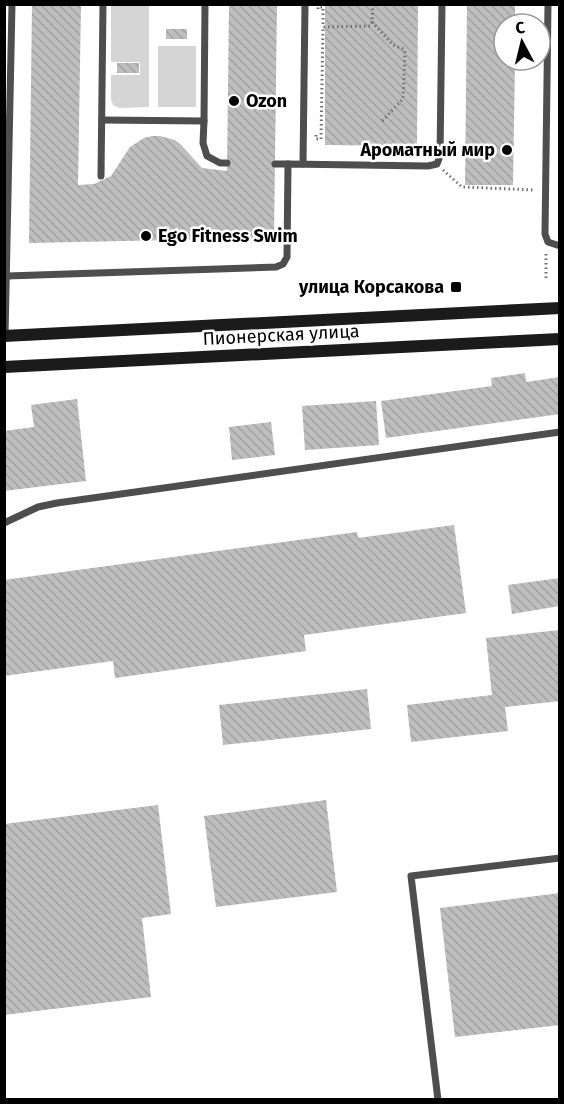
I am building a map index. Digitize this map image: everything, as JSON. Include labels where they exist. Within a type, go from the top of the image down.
[{"type":"main road","name":"Пионерская улица","points":[[5,336],[560,308]]},
{"type":"main road","name":"Пионерская улица","points":[[4,366],[560,339]]},
{"type":"lane","points":[[5,336],[12,4]]},
{"type":"lane","points":[[101,176],[104,4]]},
{"type":"lane","points":[[205,4],[203,143],[207,156],[227,164]]},
{"type":"lane","points":[[303,164],[305,4]]},
{"type":"lane","points":[[275,164],[428,166],[437,164],[440,156],[442,4]]},
{"type":"lane","points":[[548,4],[545,234],[548,242],[560,246]]},
{"type":"lane","points":[[102,120],[204,121]]},
{"type":"lane","points":[[7,276],[276,267],[283,264],[287,257],[288,164]]},
{"type":"lane","points":[[4,523],[38,507],[57,502],[560,432]]},
{"type":"lane","points":[[438,1100],[411,876],[560,858]]},
{"type":"path","points":[[323,27],[370,26],[373,4]]},
{"type":"path","points":[[318,21],[318,7],[323,7],[321,139],[316,139],[318,42]]},
{"type":"path","points":[[372,22],[393,45],[405,51],[403,99],[382,121]]},
{"type":"path","points":[[437,164],[462,188],[546,190]]},
{"type":"path","points":[[546,279],[545,249],[548,242]]},
{"type":"shaded area","points":[[111,5],[149,5],[149,107],[119,108],[113,105],[111,100],[111,75],[140,75],[140,62],[111,62]]},
{"type":"shaded area","points":[[158,46],[196,46],[196,107],[158,107]]},
{"type":"building","points":[[32,4],[81,4],[78,185],[94,184],[111,176],[130,147],[152,136],[175,140],[202,168],[227,171],[229,4],[277,4],[274,238],[29,243]]},
{"type":"building","points":[[325,4],[418,4],[417,146],[325,145]]},
{"type":"building","points":[[467,4],[515,4],[515,12],[492,12],[492,72],[515,72],[513,185],[465,185]]},
{"type":"building","points":[[166,29],[187,29],[187,39],[166,39]]},
{"type":"building","points":[[117,63],[139,63],[139,73],[117,73]]},
{"type":"building","points":[[525,373],[526,382],[560,377],[560,414],[386,438],[381,401],[492,386],[491,378]]},
{"type":"building","points":[[77,399],[86,481],[4,491],[4,431],[34,427],[31,405]]},
{"type":"building","points":[[376,401],[379,445],[305,450],[302,406]]},
{"type":"building","points":[[271,422],[275,455],[232,460],[229,427]]},
{"type":"building","points":[[454,525],[466,613],[304,635],[306,651],[115,678],[113,661],[4,676],[4,580],[357,532],[358,538]]},
{"type":"building","points":[[560,578],[560,606],[512,614],[508,585]]},
{"type":"building","points":[[560,630],[560,701],[505,707],[508,731],[411,742],[407,705],[492,695],[486,638]]},
{"type":"building","points":[[367,689],[371,729],[223,745],[219,705]]},
{"type":"building","points":[[326,800],[337,892],[216,907],[204,816]]},
{"type":"building","points":[[158,805],[171,914],[142,918],[151,997],[4,1015],[4,824]]},
{"type":"building","points":[[560,893],[560,1025],[455,1037],[440,908]]},
{"type":"place","name":"Ozon","points":[[234,101]]},
{"type":"place","name":"Ароматный мир","points":[[507,150]]},
{"type":"place","name":"Ego Fitness Swim","points":[[146,236]]},
{"type":"place","name":"улица Корсакова","points":[[456,287]]}]
